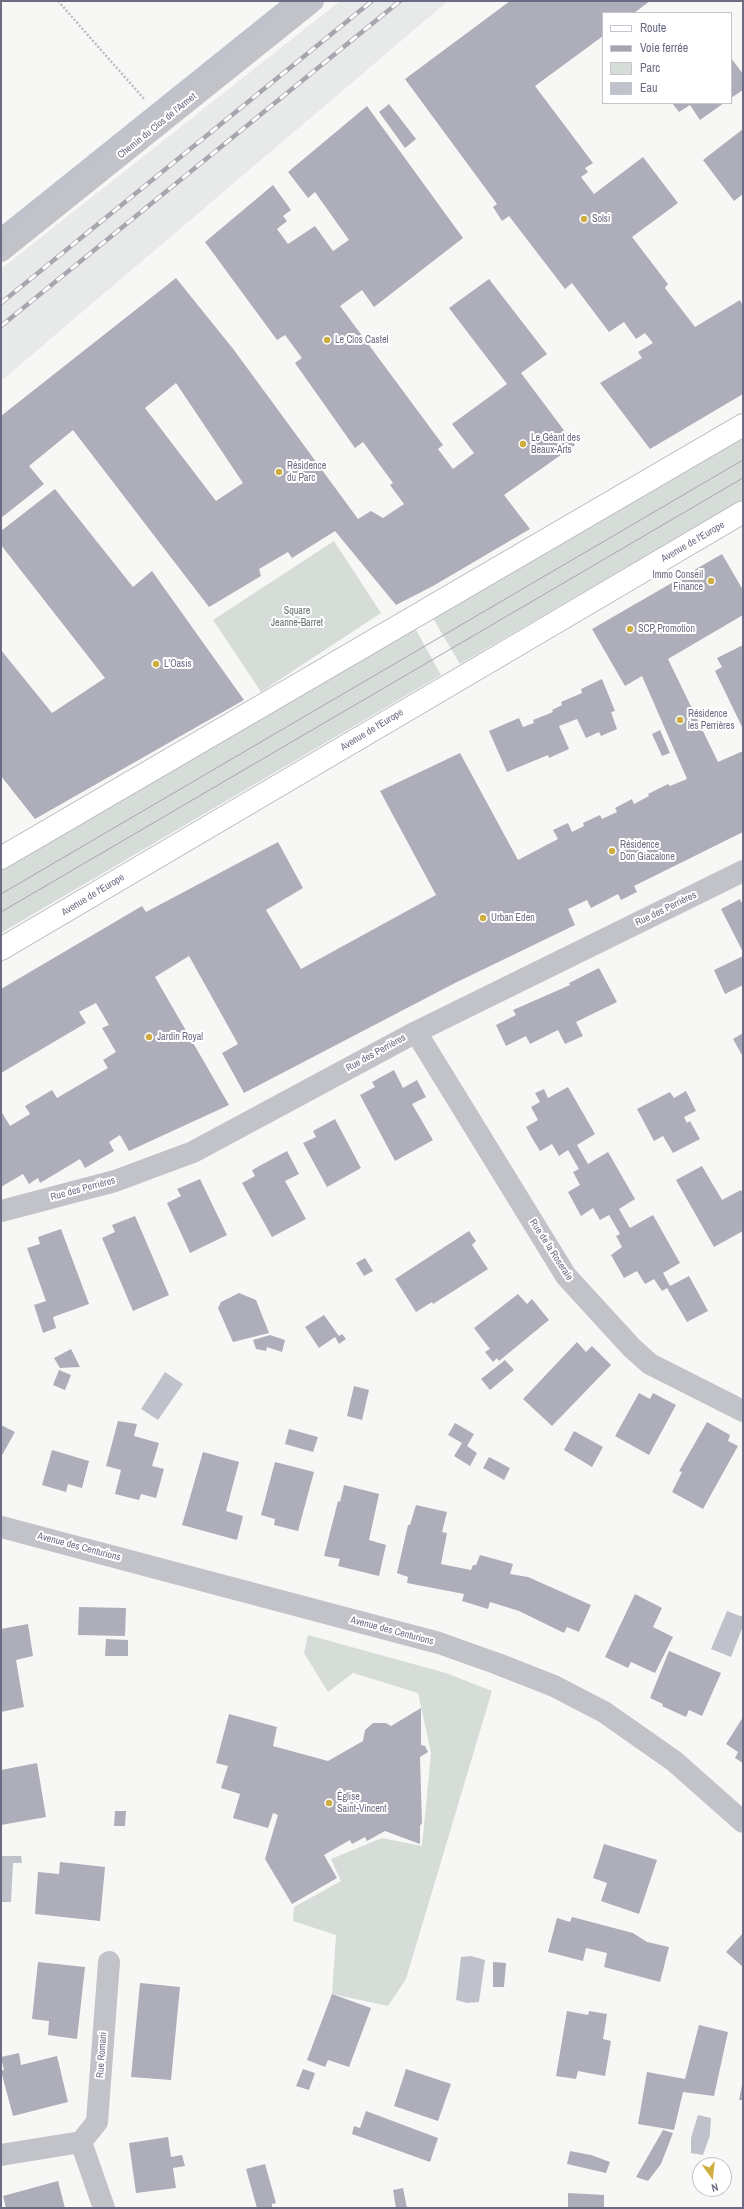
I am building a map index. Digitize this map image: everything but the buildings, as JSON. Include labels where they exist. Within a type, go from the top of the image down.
[{"type":"main road","points":[[1,858],[743,425]]},
{"type":"main road","name":"Avenue de l'Europe","points":[[1,949],[743,512]]},
{"type":"street","name":"Chemin du Clos de l'Armet","points":[[1,251],[313,1]]},
{"type":"street","name":"Rue des Perrières","points":[[1,1211],[115,1181],[193,1152],[416,1032],[743,871]]},
{"type":"street","name":"Rue de la Roseraie","points":[[416,1032],[566,1276],[632,1348],[650,1364],[743,1411]]},
{"type":"street","name":"Avenue des Centurions","points":[[1,1527],[438,1643],[519,1672],[554,1686],[604,1712],[674,1761],[743,1822]]},
{"type":"street","name":"Rue Romani","points":[[80,2142],[97,2122],[109,1962]]},
{"type":"street","points":[[1,2155],[80,2142],[104,2208]]},
{"type":"path","points":[[58,1],[145,100]]},
{"type":"shaded area","points":[[340,1],[448,1],[1,381],[1,269]]},
{"type":"green space","points":[[743,435],[743,499],[460,664],[432,617]]},
{"type":"green space","name":"Square Jeanne-Barret","points":[[334,541],[381,613],[261,692],[213,620]]},
{"type":"green space","points":[[415,628],[441,675],[1,933],[1,869]]},
{"type":"green space","points":[[308,1635],[446,1673],[492,1691],[406,1979],[388,2006],[332,1994],[336,1935],[293,1921],[294,1907],[341,1881],[331,1859],[382,1838],[422,1846],[431,1753],[418,1693],[353,1673],[328,1692],[304,1653]]},
{"type":"water","points":[[165,1372],[183,1384],[158,1420],[141,1409]]},
{"type":"water","points":[[727,1611],[743,1617],[743,1626],[731,1657],[711,1649]]},
{"type":"water","points":[[1,1856],[21,1856],[22,1863],[13,1863],[11,1902],[1,1902]]},
{"type":"water","points":[[471,1956],[485,1960],[479,2002],[467,2003],[456,2000],[461,1957]]},
{"type":"water","points":[[698,2115],[711,2118],[710,2135],[703,2155],[691,2153],[691,2138]]},
{"type":"waterway","points":[[1,232],[289,1]]},
{"type":"tram line","points":[[1,894],[743,460]]},
{"type":"tram line","points":[[1,912],[743,478]]},
{"type":"railway","points":[[1,303],[372,1]]},
{"type":"railway","points":[[1,326],[400,1]]},
{"type":"place","name":"Solsi","points":[[584,219]]},
{"type":"place","name":"Le Clos Castel","points":[[327,340]]},
{"type":"place","name":"Le Géant des Beaux-Arts","points":[[523,444]]},
{"type":"place","name":"Résidence du Parc","points":[[279,472]]},
{"type":"place","name":"Immo Conseil Finance","points":[[711,581]]},
{"type":"place","name":"SCP Promotion","points":[[630,629]]},
{"type":"place","name":"L'Oasis","points":[[156,664]]},
{"type":"place","name":"Résidence les Perrières","points":[[680,720]]},
{"type":"place","name":"Résidence Don Giacalone","points":[[612,851]]},
{"type":"place","name":"Urban Eden","points":[[483,918]]},
{"type":"place","name":"Jardin Royal","points":[[149,1037]]},
{"type":"place","name":"Église Saint-Vincent","points":[[329,1803]]}]
